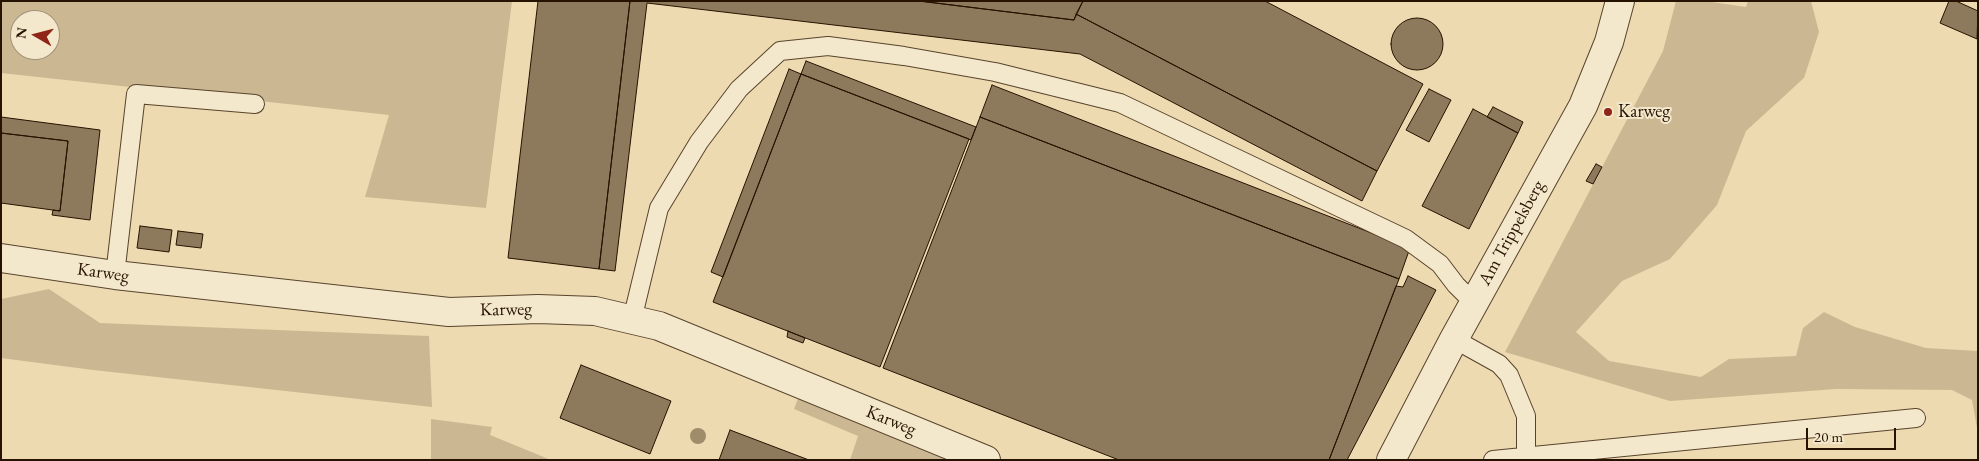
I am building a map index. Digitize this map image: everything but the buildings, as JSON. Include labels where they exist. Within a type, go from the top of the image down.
[{"type":"street","name":"Am Trippelsberg","points":[[1391,460],[1473,302],[1583,106],[1609,42],[1620,1]]},
{"type":"street","name":"Karweg","points":[[1,258],[115,275],[449,312],[595,311],[658,326],[986,460]]},
{"type":"lane","points":[[632,320],[658,208],[699,142],[739,89],[780,51],[828,46],[904,56],[995,72],[1120,103],[1406,239],[1440,264],[1456,285],[1473,302]]},
{"type":"lane","points":[[115,275],[136,94],[255,104]]},
{"type":"lane","points":[[1454,339],[1499,364],[1509,375],[1526,416],[1526,456]]},
{"type":"lane","points":[[1493,460],[1916,418]]},
{"type":"shaded area","points":[[1,1],[512,1],[486,208],[365,197],[389,115],[1,73]]},
{"type":"shaded area","points":[[1676,1],[1705,1],[1746,7],[1748,1],[1811,1],[1819,32],[1804,78],[1746,131],[1717,205],[1670,259],[1622,281],[1576,332],[1609,361],[1701,377],[1729,359],[1796,356],[1803,328],[1824,312],[1855,327],[1926,348],[1978,351],[1978,433],[1972,400],[1952,390],[1836,389],[1670,401],[1505,352],[1663,51]]},
{"type":"shaded area","points":[[49,289],[100,323],[429,336],[432,407],[93,370],[1,358],[1,299]]},
{"type":"shaded area","points":[[801,391],[957,460],[850,460],[858,436],[794,409]]},
{"type":"shaded area","points":[[431,419],[492,427],[490,435],[551,460],[431,460]]},
{"type":"place","name":"Karweg","points":[[1608,112]]}]
